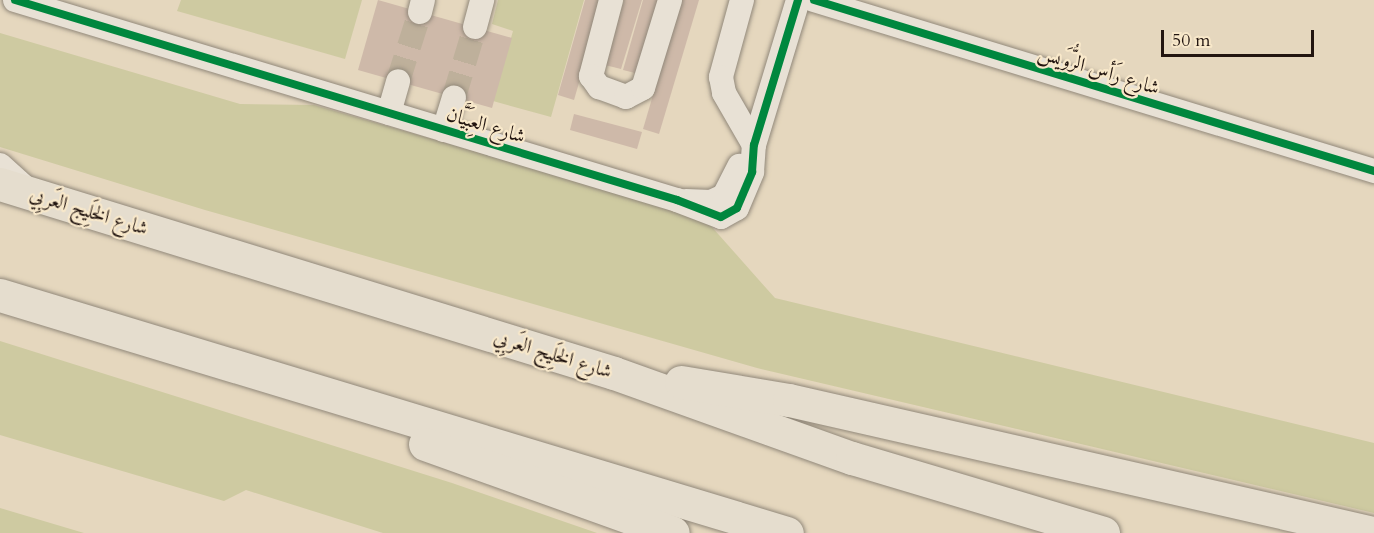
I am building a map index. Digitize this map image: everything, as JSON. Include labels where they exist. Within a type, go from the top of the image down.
[{"type":"highway","name":"شارع الخَلِيج العَربِي","points":[[0,184],[614,373],[852,458],[1103,533]]},
{"type":"highway","points":[[0,295],[787,533]]},
{"type":"highway","points":[[614,373],[789,400],[1373,533]]},
{"type":"highway","points":[[356,404],[442,452],[673,533]]},
{"type":"street","name":"شارع العِبَيَّان","points":[[15,0],[677,200],[711,202],[724,196],[741,161],[754,145],[798,0]]},
{"type":"street","points":[[475,27],[482,0]]},
{"type":"street","points":[[611,0],[591,76],[599,87],[626,97],[643,88],[670,0]]},
{"type":"street","points":[[742,0],[721,77],[724,93],[754,145]]},
{"type":"street","name":"شارع رَأس الرُّوَيس","points":[[813,0],[1374,171]]},
{"type":"street","points":[[389,113],[398,81]]},
{"type":"street","points":[[444,130],[454,97]]},
{"type":"street","points":[[0,165],[32,194]]},
{"type":"shaded area","points":[[181,0],[362,0],[345,59],[177,11]]},
{"type":"shaded area","points":[[498,0],[584,0],[551,117],[493,101],[513,31],[492,24]]},
{"type":"shaded area","points":[[0,33],[240,104],[314,105],[703,217],[775,298],[1374,443],[1374,513],[757,368],[205,210],[0,147]]},
{"type":"shaded area","points":[[0,341],[452,483],[597,533],[383,533],[246,490],[224,501],[0,435]]},
{"type":"shaded area","points":[[0,508],[84,533],[0,533]]},
{"type":"building","points":[[378,0],[512,38],[492,108],[358,70]]},
{"type":"building","points":[[585,0],[603,0],[574,100],[558,95]]},
{"type":"building","points":[[624,0],[642,0],[621,69],[605,65]]},
{"type":"building","points":[[643,0],[661,0],[639,74],[623,70]]},
{"type":"building","points":[[681,0],[699,0],[659,134],[643,129]]},
{"type":"building","points":[[574,114],[642,132],[637,149],[570,130]]},
{"type":"tunnel","points":[[398,81],[420,12]]},
{"type":"tunnel","points":[[454,97],[475,27]]},
{"type":"cycle path","points":[[15,0],[677,200],[721,217],[737,208],[752,172],[754,145],[798,0]]},
{"type":"cycle path","points":[[814,0],[1374,171]]}]
